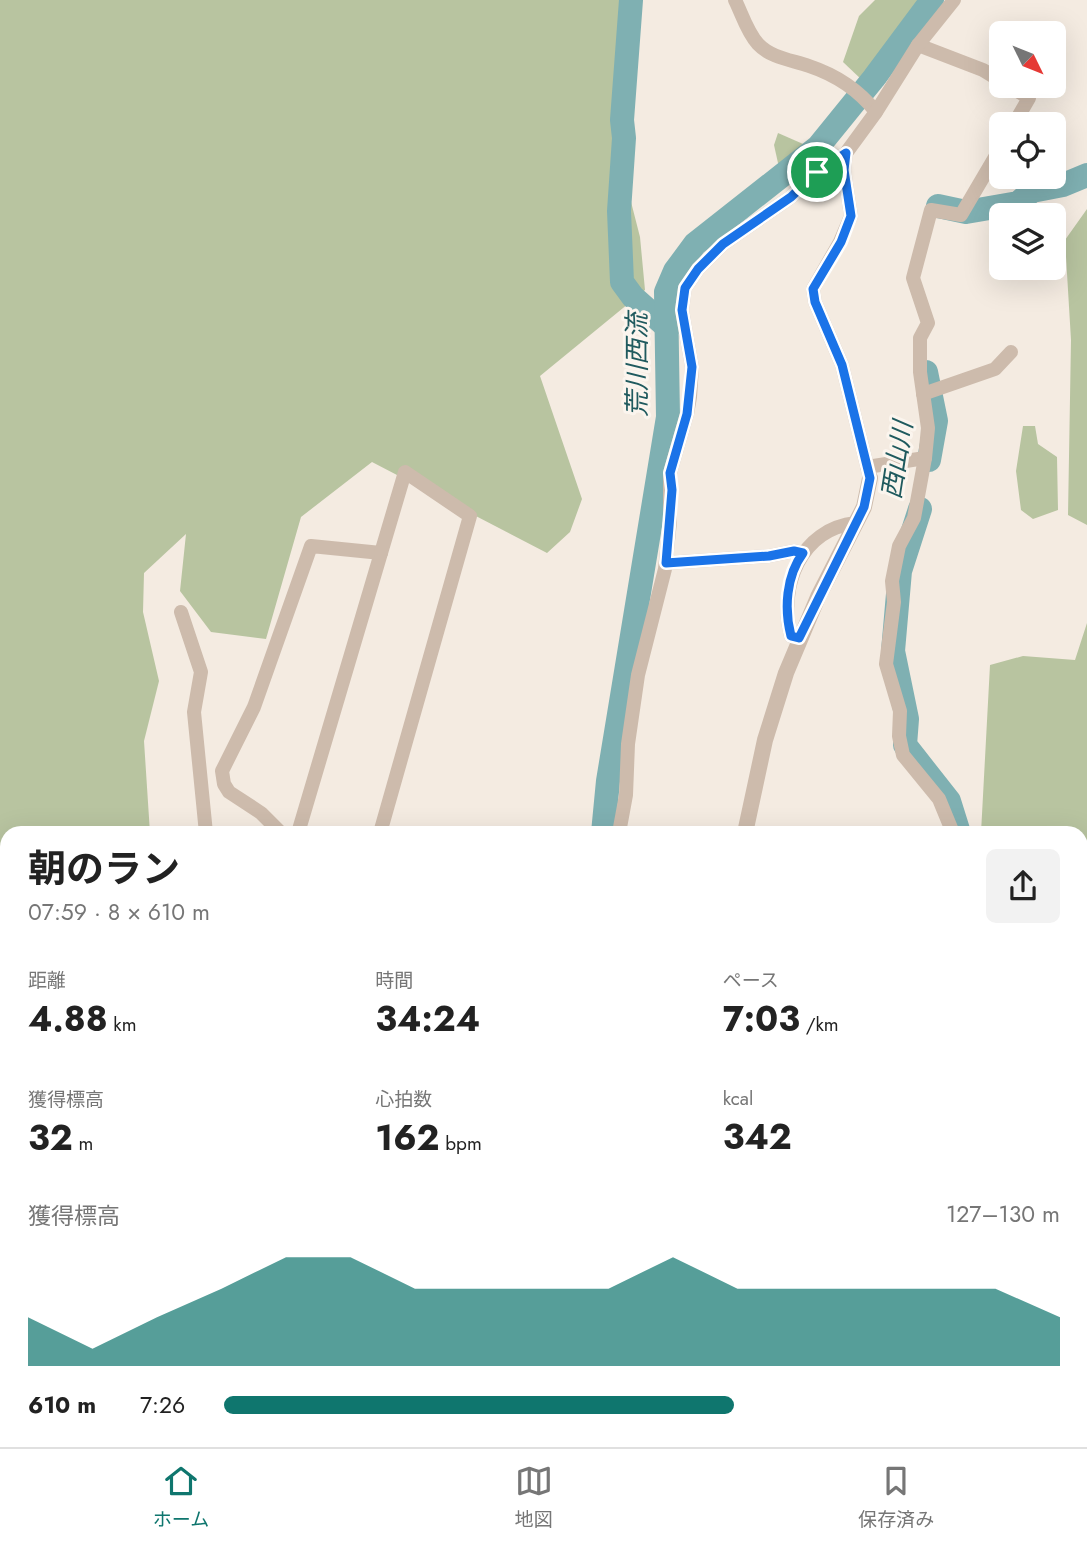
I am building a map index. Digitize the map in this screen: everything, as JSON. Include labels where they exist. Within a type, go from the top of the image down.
[{"type":"street","points":[[736,0],[751,34],[763,48],[783,58],[838,77],[874,109]]},
{"type":"street","points":[[620,826],[638,676],[649,642],[666,563],[671,501],[670,473],[687,414],[692,367],[682,310],[685,288],[698,269],[723,244],[791,197],[817,172],[846,153],[918,45],[954,0]]},
{"type":"street","points":[[918,45],[989,74]]},
{"type":"street","points":[[747,826],[765,740],[799,638],[864,507],[869,473],[842,365],[815,302],[813,289],[841,242],[851,216],[844,170],[846,153]]},
{"type":"street","points":[[950,826],[939,799],[903,755],[899,736],[900,711],[886,664],[894,602],[892,581],[899,546],[914,518],[928,428],[920,372],[920,338],[928,323],[913,278],[931,210],[961,215],[989,167]]},
{"type":"street","points":[[923,394],[995,369],[1011,352]]},
{"type":"street","points":[[869,473],[925,458]]},
{"type":"street","points":[[300,826],[405,472],[470,516],[382,826]]},
{"type":"street","points":[[799,638],[791,636],[786,616],[792,575],[808,545],[825,532],[856,523]]},
{"type":"street","points":[[274,826],[261,813],[229,792],[224,784],[222,771],[254,707],[311,546],[381,553]]},
{"type":"street","points":[[666,563],[769,556],[794,551],[803,553]]},
{"type":"street","points":[[181,612],[201,672],[194,712],[205,826]]},
{"type":"green space","points":[[0,0],[634,0],[619,155],[640,237],[645,290],[540,376],[582,499],[570,532],[547,553],[372,462],[301,517],[266,639],[211,632],[180,591],[186,534],[144,573],[143,612],[159,681],[144,741],[150,826],[0,826]]},
{"type":"green space","points":[[875,0],[926,0],[922,19],[885,83],[863,81],[843,62],[859,16]]},
{"type":"green space","points":[[778,133],[810,147],[794,175],[780,172],[774,145]]},
{"type":"green space","points":[[1087,209],[1087,525],[1068,515],[1071,340],[1066,239]]},
{"type":"green space","points":[[1023,426],[1035,426],[1038,444],[1057,457],[1058,510],[1033,519],[1021,510],[1016,471]]},
{"type":"green space","points":[[1087,623],[1087,826],[981,826],[990,665],[1023,656],[1075,660]]},
{"type":"waterway","points":[[631,0],[622,120],[624,138],[619,211],[622,282],[633,297],[668,328]]},
{"type":"waterway","name":"荒川西流","points":[[604,826],[608,781],[668,417],[666,292],[675,271],[695,244],[818,147],[932,0]]},
{"type":"waterway","name":"西山川","points":[[938,206],[966,212],[1018,203],[1032,191],[1063,185],[1087,175]]},
{"type":"waterway","name":"西山川","points":[[926,372],[936,421],[929,460]]},
{"type":"waterway","name":"西山川","points":[[920,509],[900,571],[893,651],[907,719],[905,745],[949,801],[957,826]]},
{"type":"route","points":[[846,153],[844,170],[851,216],[841,242],[813,289],[815,302],[842,365],[870,478],[864,507],[799,638],[791,636],[786,616],[792,575],[803,553],[794,551],[769,556],[666,563],[672,490],[670,473],[690,397],[692,367],[682,310],[685,288],[698,269],[723,244],[791,197],[817,172],[846,153]]}]
